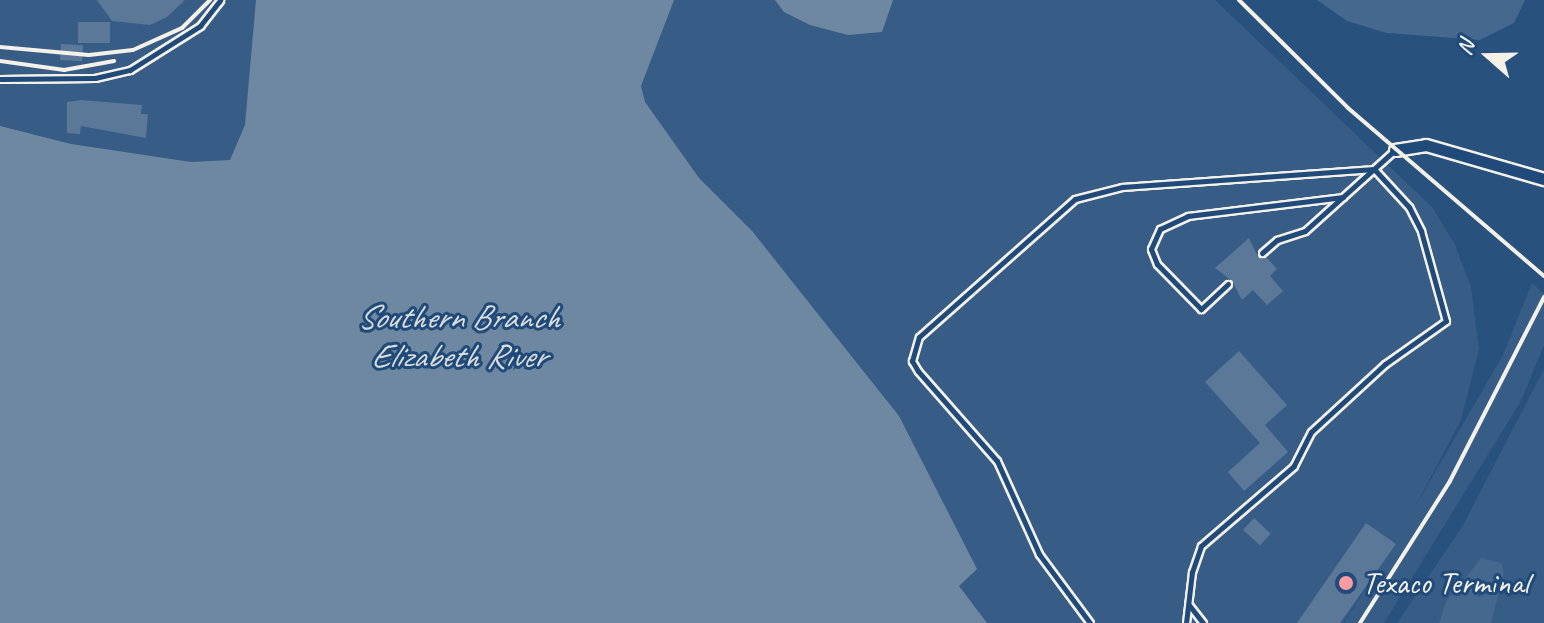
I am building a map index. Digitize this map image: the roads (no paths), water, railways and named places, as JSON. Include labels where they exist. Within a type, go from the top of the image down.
[{"type":"street","points":[[1395,150],[1426,145],[1544,179]]},
{"type":"lane","points":[[0,79],[82,79],[130,70],[200,26],[220,0]]},
{"type":"lane","points":[[1262,253],[1277,240],[1305,231],[1395,150]]},
{"type":"lane","points":[[1186,623],[1192,572],[1201,546],[1294,466],[1321,422],[1385,364],[1446,321],[1421,231],[1409,207],[1374,169]]},
{"type":"lane","points":[[1090,623],[1039,554],[997,461],[912,361],[919,337],[1075,199],[1122,187],[1374,169]]},
{"type":"lane","points":[[1228,284],[1201,309],[1157,264],[1153,238],[1169,223],[1188,216],[1343,197]]},
{"type":"lane","points":[[1189,605],[1203,623]]},
{"type":"water","name":"Southern Branch Elizabeth River","points":[[256,0],[674,0],[641,86],[645,102],[699,178],[752,231],[899,416],[977,569],[959,586],[987,623],[0,623],[0,126],[71,144],[191,162],[230,160],[245,125]]},
{"type":"water","points":[[775,0],[893,0],[882,32],[848,35],[810,25],[784,12]]},
{"type":"railway","points":[[0,47],[89,55],[133,50],[182,28],[210,0]]},
{"type":"railway","points":[[1239,0],[1348,108],[1544,276]]},
{"type":"railway","points":[[0,61],[64,70],[114,61]]},
{"type":"railway","points":[[1360,623],[1450,481],[1544,297]]},
{"type":"place","name":"Texaco Terminal","points":[[1346,583]]}]
